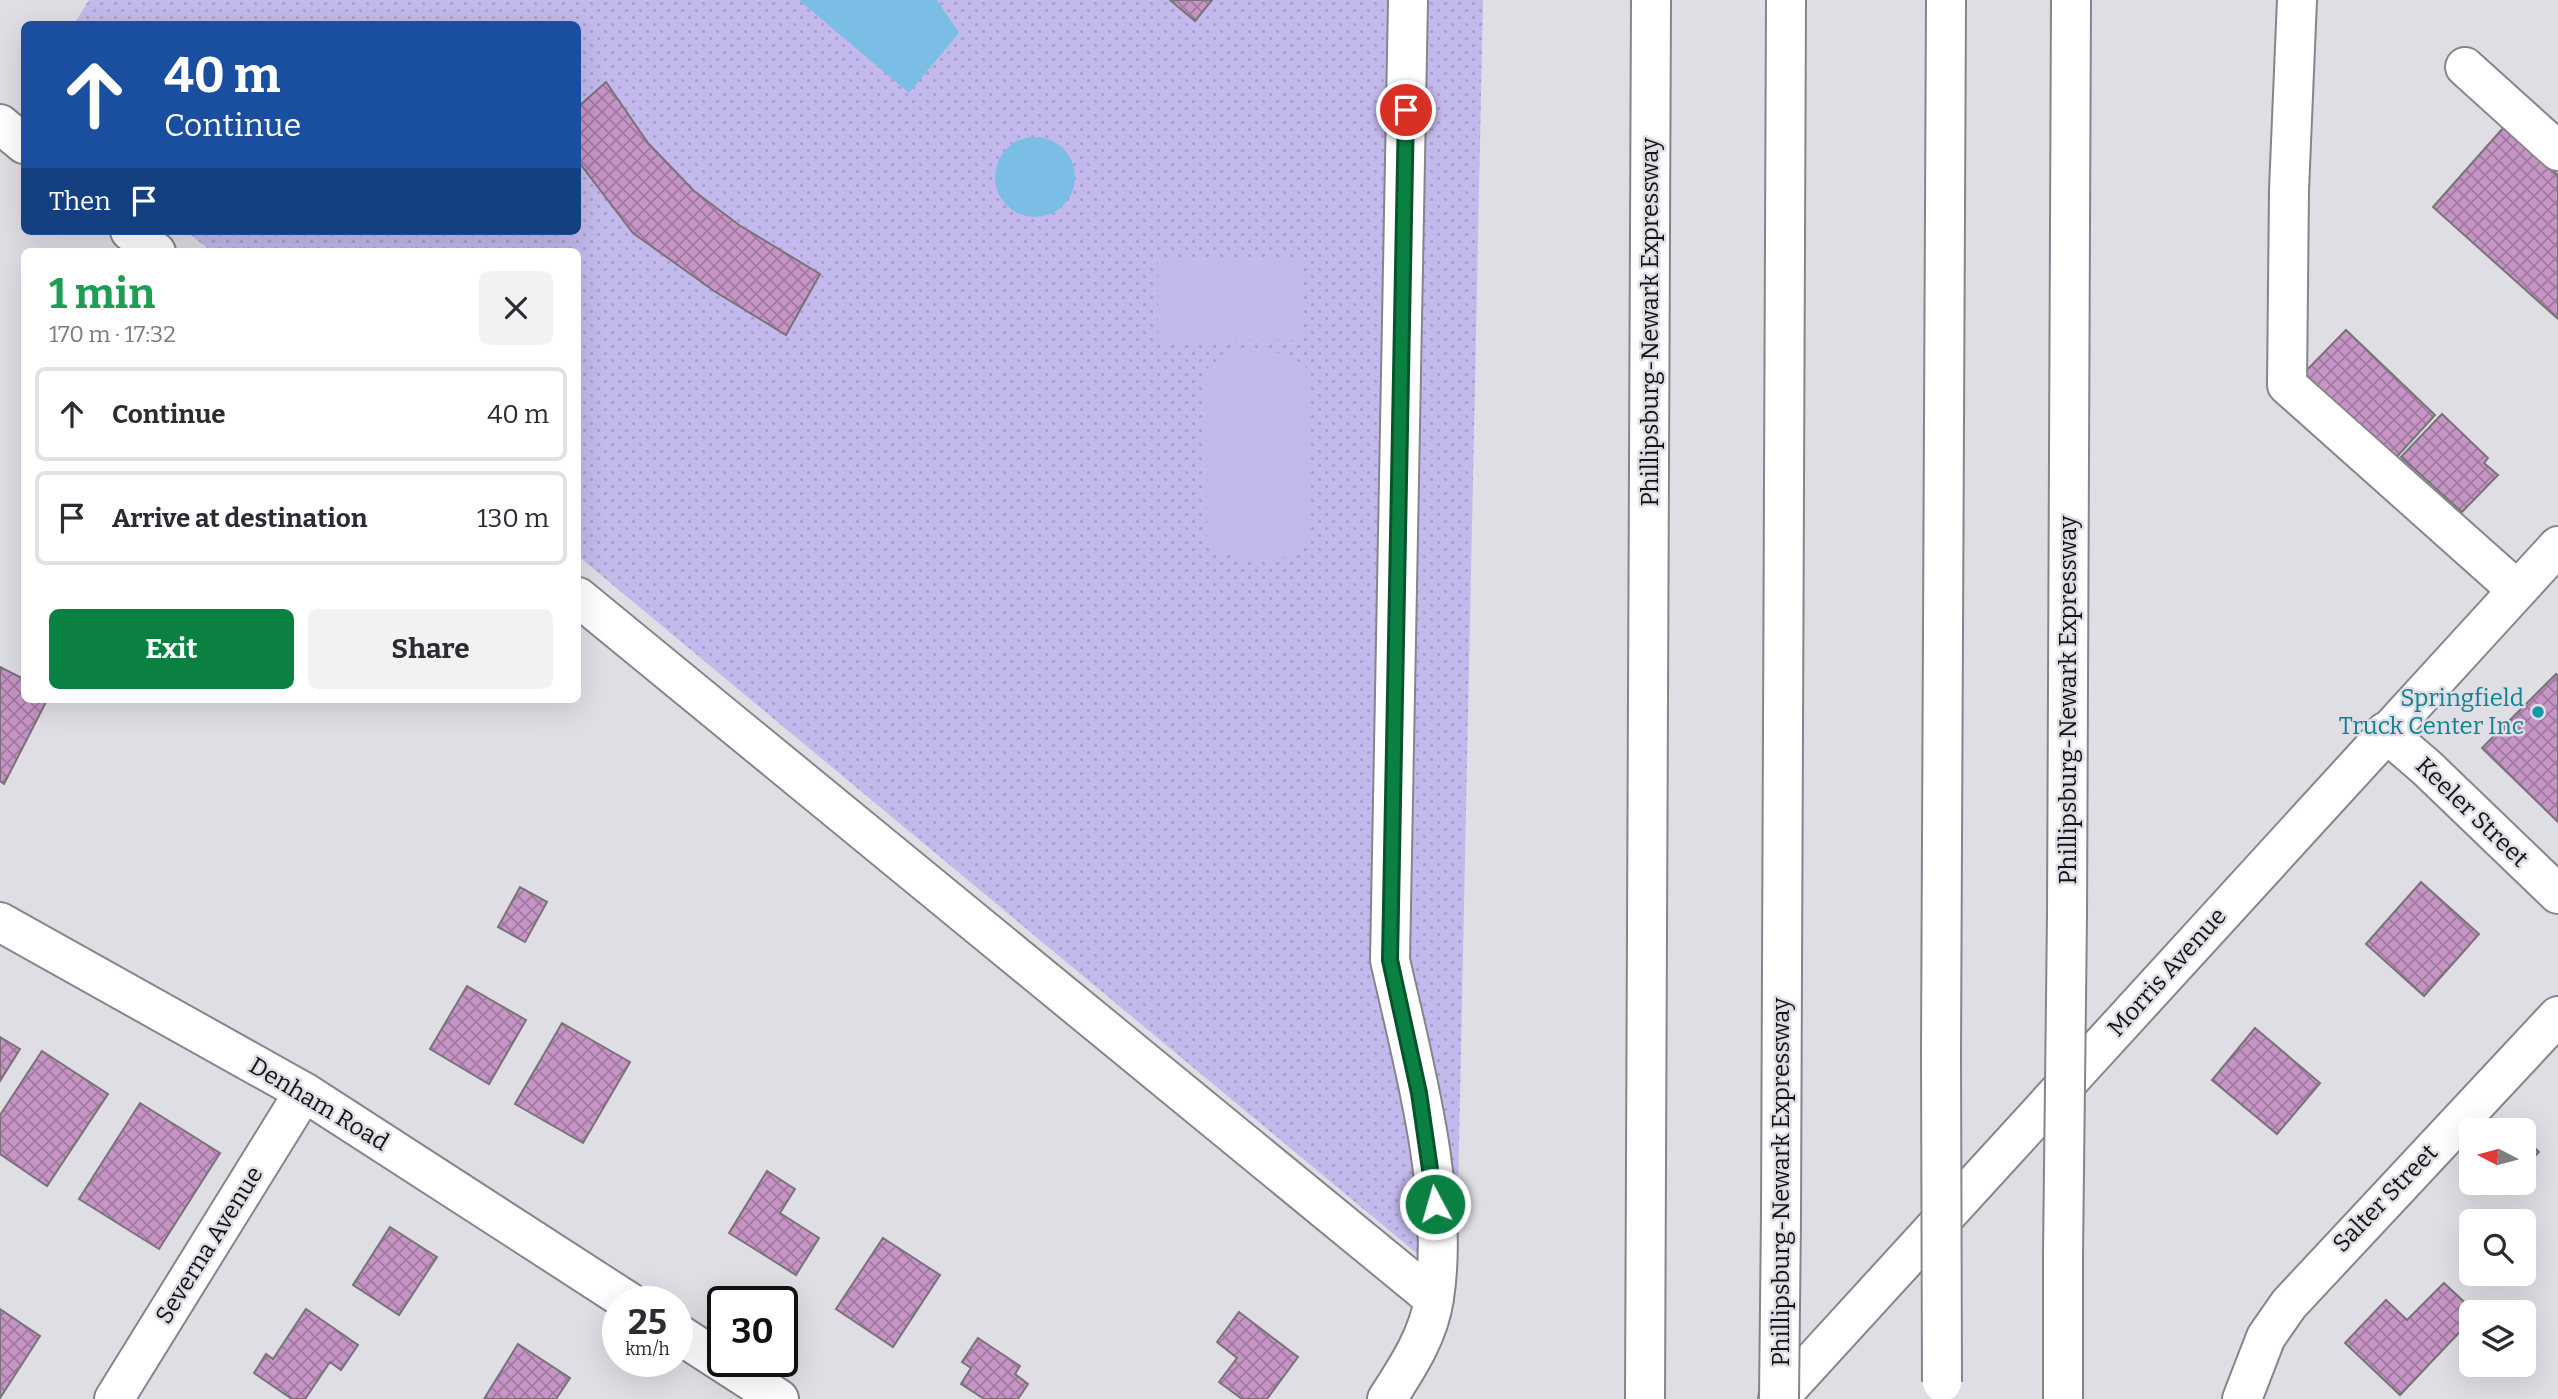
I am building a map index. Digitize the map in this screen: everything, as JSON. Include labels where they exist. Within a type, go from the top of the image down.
[{"type":"main road","points":[[1387,1399],[1416,1354],[1434,1299],[1438,1231],[1419,1093],[1390,960],[1408,0]]},
{"type":"main road","name":"Phillipsburg-Newark Expressway","points":[[1645,1399],[1651,0]]},
{"type":"main road","name":"Phillipsburg-Newark Expressway","points":[[1778,1399],[1786,0]]},
{"type":"main road","points":[[1942,1391],[1946,0]]},
{"type":"main road","name":"Phillipsburg-Newark Expressway","points":[[2063,1399],[2071,0]]},
{"type":"main road","points":[[2297,0],[2289,190],[2287,385],[2517,590]]},
{"type":"main road","points":[[2465,67],[2558,151]]},
{"type":"main road","points":[[0,124],[21,142]]},
{"type":"main road","points":[[135,235],[151,248]]},
{"type":"main road","name":"Morris Avenue","points":[[1778,1399],[2385,732],[2558,546]]},
{"type":"main road","points":[[581,599],[1434,1299]]},
{"type":"main road","name":"Keeler Street","points":[[2385,732],[2427,768],[2558,894]]},
{"type":"main road","name":"Denham Road","points":[[0,922],[304,1092],[604,1286]]},
{"type":"main road","name":"Salter Street","points":[[2242,1399],[2266,1337],[2288,1304],[2558,1016]]},
{"type":"main road","name":"Severna Avenue","points":[[114,1399],[304,1092]]},
{"type":"main road","points":[[693,1343],[779,1399]]},
{"type":"shaded area","points":[[89,0],[1483,0],[1456,1286],[581,558],[581,248],[207,248],[191,235],[581,235],[581,21],[76,21]]},
{"type":"shaded area","points":[[1158,257],[1302,257],[1302,340],[1158,341]]},
{"type":"shaded area","points":[[1256,348],[1291,356],[1307,368],[1307,544],[1283,558],[1270,561],[1232,556],[1207,543],[1206,369],[1229,352]]},
{"type":"water","points":[[799,0],[937,0],[959,33],[909,93]]},
{"type":"water","points":[[1035,137],[1050,140],[1063,149],[1072,162],[1075,177],[1072,192],[1063,205],[1050,214],[1035,217],[1020,214],[1007,205],[998,192],[995,177],[998,162],[1007,149],[1020,140]]},
{"type":"building","points":[[1170,0],[1212,0],[1195,21]]},
{"type":"building","points":[[606,82],[648,143],[694,191],[739,225],[820,274],[786,335],[714,291],[633,233],[581,165],[581,104]]},
{"type":"building","points":[[2504,127],[2558,175],[2558,319],[2433,207]]},
{"type":"building","points":[[2346,330],[2435,415],[2392,462],[2301,376]]},
{"type":"building","points":[[2442,414],[2488,458],[2484,463],[2498,475],[2462,512],[2401,457]]},
{"type":"building","points":[[0,667],[21,678],[21,703],[45,703],[4,784],[0,781]]},
{"type":"building","name":"Springfield Truck Center Inc","points":[[2556,674],[2558,676],[2558,822],[2482,748]]},
{"type":"building","points":[[2421,882],[2479,934],[2424,996],[2366,944]]},
{"type":"building","points":[[520,887],[547,902],[525,942],[498,927]]},
{"type":"building","points":[[467,986],[526,1020],[489,1084],[430,1049]]},
{"type":"building","points":[[562,1023],[630,1062],[583,1143],[515,1104]]},
{"type":"building","points":[[2255,1028],[2320,1083],[2277,1134],[2212,1080]]},
{"type":"building","points":[[0,1037],[20,1049],[0,1081]]},
{"type":"building","points":[[42,1051],[108,1094],[47,1186],[0,1154],[0,1115]]},
{"type":"building","points":[[140,1103],[220,1153],[159,1249],[79,1199]]},
{"type":"building","points":[[767,1171],[795,1189],[780,1213],[819,1238],[796,1275],[729,1233]]},
{"type":"building","points":[[390,1227],[437,1257],[399,1315],[353,1285]]},
{"type":"building","points":[[883,1238],[940,1275],[893,1347],[836,1309]]},
{"type":"building","points":[[2444,1283],[2462,1300],[2459,1300],[2459,1333],[2400,1395],[2345,1343],[2386,1300],[2407,1320]]},
{"type":"building","points":[[0,1309],[40,1336],[0,1398]]},
{"type":"building","points":[[306,1309],[358,1345],[341,1370],[330,1362],[305,1399],[292,1399],[254,1373],[266,1354],[273,1359]]},
{"type":"building","points":[[1239,1312],[1298,1357],[1267,1399],[1242,1399],[1219,1382],[1237,1358],[1217,1342]]},
{"type":"building","points":[[978,1338],[1020,1366],[1015,1374],[1028,1384],[1018,1399],[984,1399],[961,1384],[971,1368],[962,1362]]},
{"type":"building","points":[[518,1344],[570,1378],[556,1399],[484,1399]]},
{"type":"place","name":"Springfield Truck Center Inc","points":[[2538,712]]},
{"type":"route","points":[[1406,110],[1390,960],[1419,1093],[1435,1204]]}]
